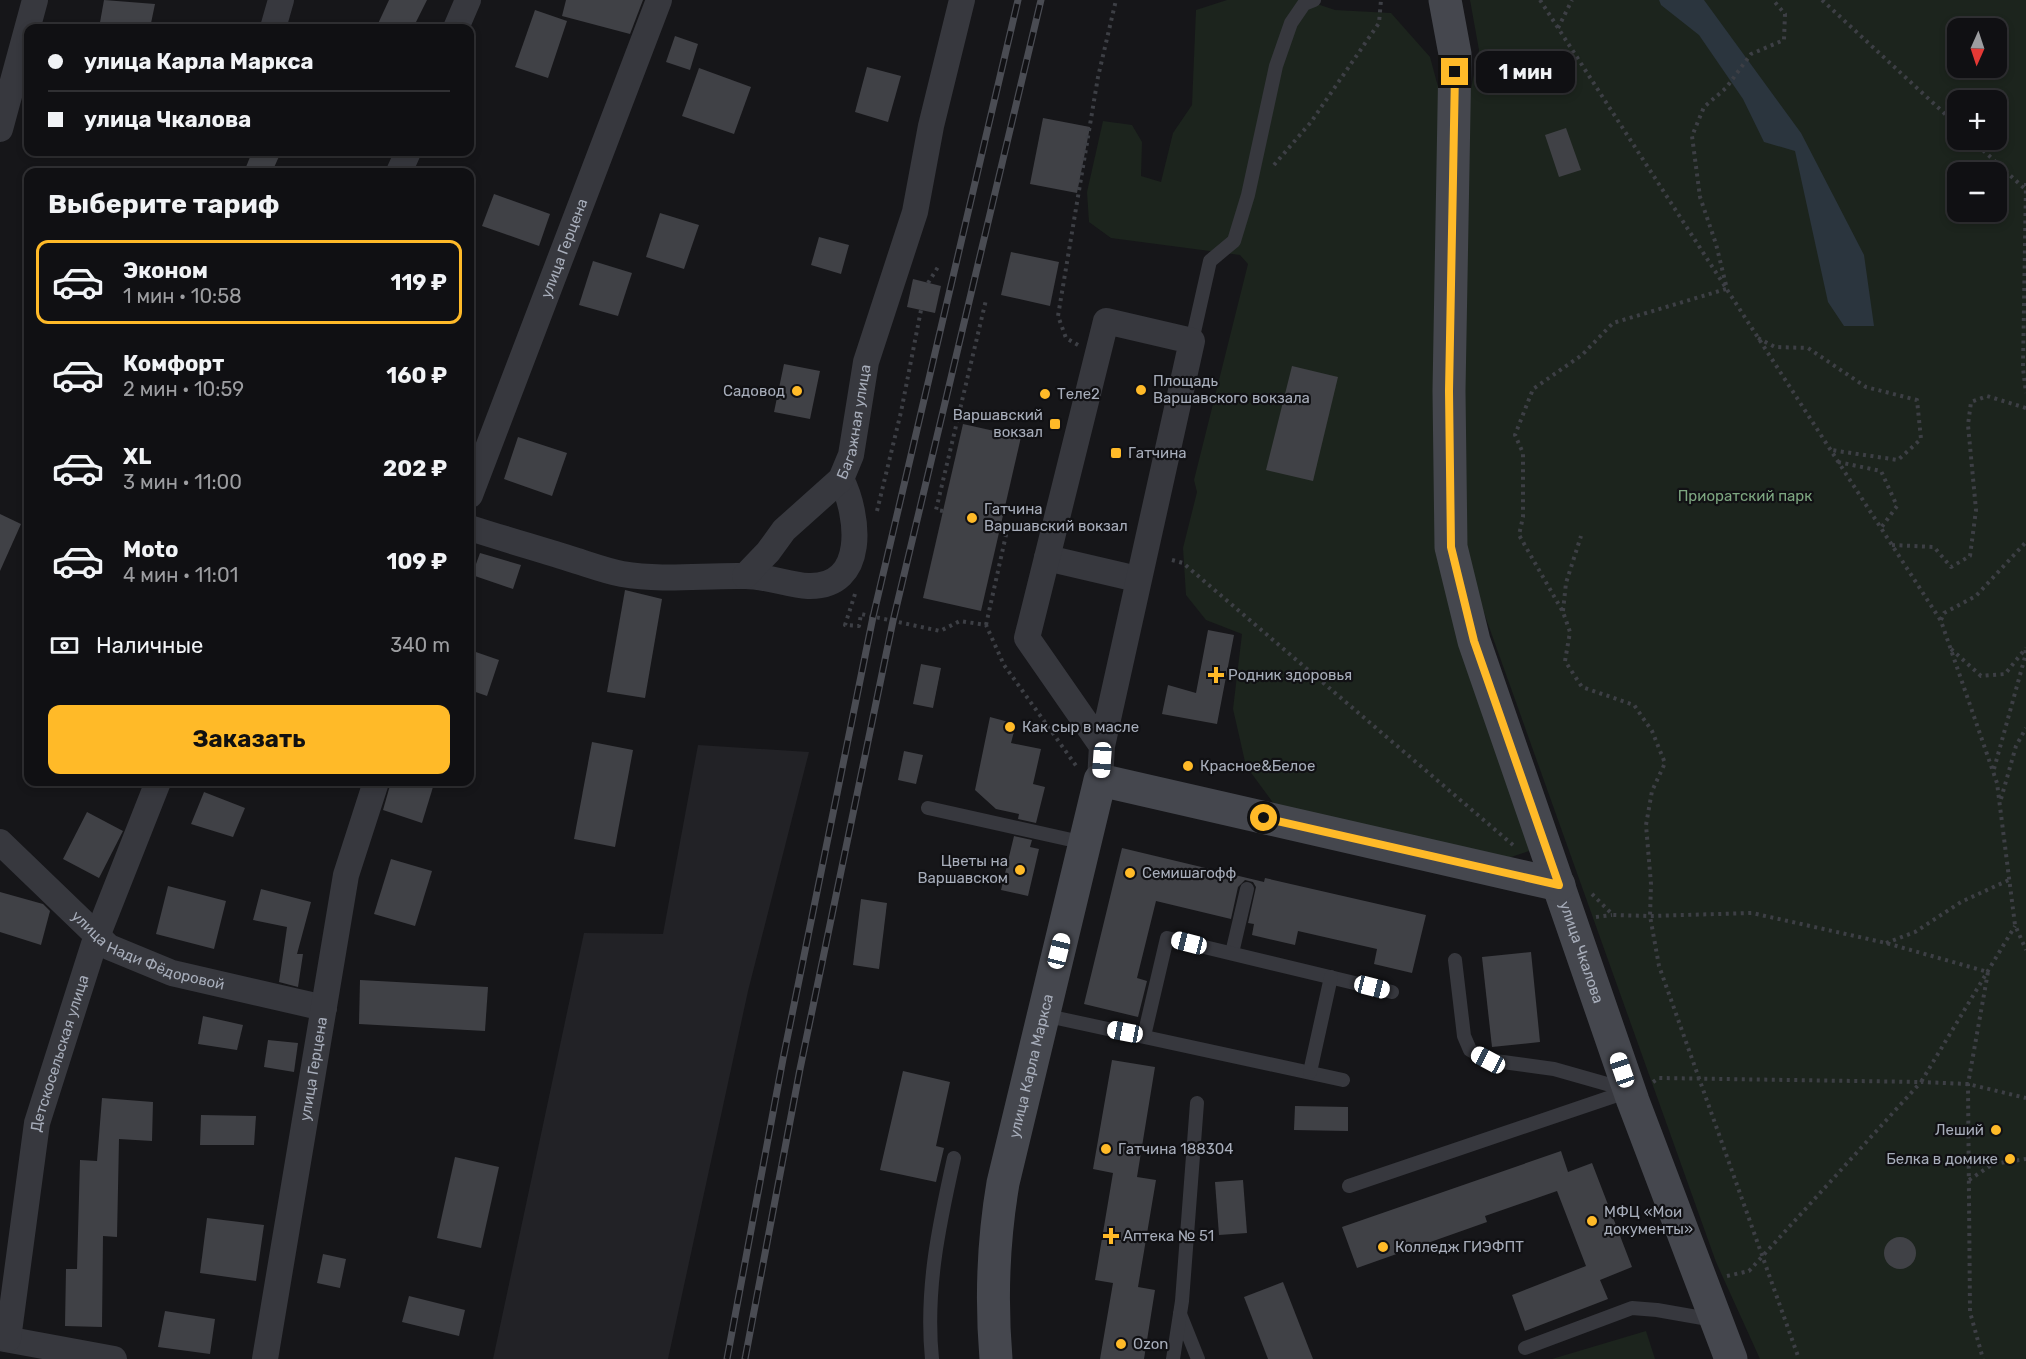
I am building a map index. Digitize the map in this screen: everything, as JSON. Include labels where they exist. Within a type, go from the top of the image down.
[{"type":"main road","name":"улица Чкалова","points":[[1445,0],[1455,54],[1449,391],[1451,547],[1474,641],[1631,1096],[1731,1359]]},
{"type":"main road","points":[[1089,779],[1559,885]]},
{"type":"main road","name":"улица Карла Маркса","points":[[996,1359],[993,1288],[998,1216],[1043,1015],[1085,843],[1089,779]]},
{"type":"street","points":[[31,24],[35,0]]},
{"type":"street","points":[[274,24],[281,0]]},
{"type":"street","points":[[458,24],[468,0]]},
{"type":"street","name":"улица Герцена","points":[[474,485],[659,0]]},
{"type":"street","name":"Багажная улица","points":[[474,529],[621,574],[677,578],[745,576],[785,580],[808,586],[824,584],[839,576],[851,561],[855,545],[855,515],[841,479],[851,454],[866,362],[915,212],[931,126],[962,0]]},
{"type":"street","points":[[0,129],[21,88],[24,69]]},
{"type":"street","points":[[1089,779],[1102,746],[1137,579],[1192,341],[1106,321],[1027,638],[1102,746]]},
{"type":"street","points":[[745,576],[768,552],[784,530],[841,479]]},
{"type":"street","points":[[768,552],[772,564],[785,580]]},
{"type":"street","points":[[1047,558],[1137,579]]},
{"type":"street","name":"Детскосельская улица","points":[[4,1338],[37,1123],[97,936],[156,786]]},
{"type":"street","name":"улица Герцена","points":[[265,1359],[346,875],[375,786]]},
{"type":"street","name":"улица Нади Фёдоровой","points":[[0,842],[109,946],[172,973],[324,1008]]},
{"type":"street","points":[[4,1338],[114,1359]]},
{"type":"lane","points":[[1192,341],[1210,261],[1234,241],[1248,195],[1276,66],[1291,23],[1304,4],[1314,0]]},
{"type":"lane","points":[[928,808],[1085,843]]},
{"type":"lane","points":[[1232,953],[1247,889]]},
{"type":"lane","points":[[1144,1036],[1167,938],[1392,992]]},
{"type":"lane","points":[[1455,960],[1464,1036],[1470,1050],[1488,1060],[1554,1069],[1631,1096]]},
{"type":"lane","points":[[1310,1072],[1331,977]]},
{"type":"lane","points":[[1043,1015],[1343,1080]]},
{"type":"lane","points":[[1349,1186],[1631,1096]]},
{"type":"lane","points":[[1173,1359],[1180,1314],[1197,1103]]},
{"type":"lane","points":[[932,1359],[930,1314],[933,1263],[954,1158]]},
{"type":"lane","points":[[1525,1348],[1632,1308],[1657,1310],[1716,1321]]},
{"type":"lane","points":[[1180,1314],[1198,1359]]},
{"type":"path","points":[[1097,355],[1066,338],[1058,316],[1098,77],[1116,0]]},
{"type":"path","points":[[1248,195],[1311,122],[1357,57],[1379,23],[1381,0]]},
{"type":"path","points":[[1540,0],[1941,621],[1994,770],[2011,879],[2015,926],[2026,950]]},
{"type":"path","points":[[1558,28],[1572,0]]},
{"type":"path","points":[[1726,289],[1716,244],[1700,197],[1692,136],[1704,107],[1726,88],[1751,54],[1785,40],[1785,14],[1773,0]]},
{"type":"path","points":[[1822,0],[1947,116]]},
{"type":"path","points":[[1983,150],[2025,189]]},
{"type":"path","points":[[2026,183],[2023,368],[2026,393]]},
{"type":"path","points":[[928,283],[938,267]]},
{"type":"path","points":[[1726,289],[1613,323],[1582,355],[1533,389],[1515,435],[1523,453],[1523,517],[1520,535],[1563,612],[1570,632],[1565,661],[1582,687],[1634,705],[1652,731],[1665,763],[1652,791],[1646,825],[1651,884],[1650,916],[1659,966],[1799,1359]]},
{"type":"path","points":[[943,511],[936,510],[986,300]]},
{"type":"path","points":[[877,512],[901,412],[921,310]]},
{"type":"path","points":[[1758,338],[1775,347],[1808,348],[1866,387],[1917,399],[1921,439],[1898,460],[1830,450]]},
{"type":"path","points":[[1892,545],[1934,546],[1951,567],[1970,556],[1976,510],[1968,425],[1971,402],[1987,396],[2026,408]]},
{"type":"path","points":[[1838,462],[1881,471],[1897,506],[1881,528]]},
{"type":"path","points":[[1001,525],[1028,528]]},
{"type":"path","points":[[1008,526],[986,625],[1004,665],[1078,769],[1089,779]]},
{"type":"path","points":[[1563,612],[1566,583],[1581,536]]},
{"type":"path","points":[[1941,621],[1944,613],[1976,596],[2026,542]]},
{"type":"path","points":[[1172,560],[1183,563],[1514,846]]},
{"type":"path","points":[[857,587],[845,625],[859,626],[861,614],[940,631],[960,621],[986,625]]},
{"type":"path","points":[[1951,649],[1980,676],[2005,674],[2026,647]]},
{"type":"path","points":[[1994,770],[2026,647]]},
{"type":"path","points":[[2000,802],[2016,746],[2026,728]]},
{"type":"path","points":[[1886,943],[1915,932],[1961,902],[2011,879]]},
{"type":"path","points":[[1559,885],[1592,894],[1613,915],[1752,913],[1886,943],[1988,972]]},
{"type":"path","points":[[1727,1276],[1749,1271],[1762,1258],[1921,1082],[2015,926]]},
{"type":"path","points":[[1983,1359],[1970,1312],[1968,1084],[1988,972]]},
{"type":"path","points":[[1631,1096],[1659,1078],[1698,1077],[1968,1084],[2026,1098]]},
{"type":"path","points":[[1969,1180],[1993,1164],[2026,1159]]},
{"type":"shaded area","points":[[1659,0],[1704,0],[1801,133],[1864,255],[1874,326],[1844,326],[1828,302],[1795,151],[1764,142],[1743,99],[1699,35],[1661,5]]},
{"type":"shaded area","points":[[698,745],[809,752],[748,991],[668,1359],[493,1359],[584,933],[663,934]]},
{"type":"green space","points":[[1227,0],[1305,0],[1335,10],[1391,13],[1430,57],[1444,109],[1438,450],[1532,850],[1499,861],[1274,804],[1246,766],[1233,709],[1242,634],[1206,620],[1186,595],[1183,548],[1197,492],[1194,480],[1248,264],[1240,255],[1111,238],[1089,222],[1087,192],[1103,121],[1132,125],[1142,142],[1141,176],[1161,182],[1173,133],[1192,105],[1196,10]]},
{"type":"green space","name":"Приоратский парк","points":[[1470,0],[2026,0],[2026,1359],[1760,1359],[1716,1262],[1463,554],[1463,127],[1479,50]]},
{"type":"green space","points":[[1646,1331],[1655,1359],[1552,1359]]},
{"type":"building","points":[[104,0],[155,4],[151,24],[100,24]]},
{"type":"building","points":[[389,0],[427,0],[415,24],[378,24]]},
{"type":"building","points":[[566,0],[643,0],[630,34],[562,16]]},
{"type":"building","points":[[535,10],[567,21],[548,78],[515,67]]},
{"type":"building","points":[[675,36],[698,44],[690,70],[666,62]]},
{"type":"building","points":[[867,67],[901,76],[888,122],[855,112]]},
{"type":"building","points":[[699,68],[751,87],[734,134],[682,116]]},
{"type":"building","points":[[1043,118],[1090,127],[1077,193],[1030,184]]},
{"type":"building","points":[[1566,128],[1581,170],[1559,177],[1545,135]]},
{"type":"building","points":[[250,156],[279,156],[274,168],[246,168]]},
{"type":"building","points":[[494,194],[550,214],[539,246],[482,226]]},
{"type":"building","points":[[660,213],[699,225],[684,269],[646,257]]},
{"type":"building","points":[[819,237],[849,245],[841,274],[811,265]]},
{"type":"building","points":[[1011,252],[1059,262],[1050,306],[1001,295]]},
{"type":"building","points":[[593,261],[632,273],[618,316],[579,305]]},
{"type":"building","points":[[913,279],[941,286],[935,313],[907,307]]},
{"type":"building","name":"Садовод","points":[[784,364],[820,371],[810,419],[774,412]]},
{"type":"building","points":[[1292,366],[1338,377],[1313,481],[1266,470]]},
{"type":"building","name":"Гатчина Варшавский вокзал","points":[[963,424],[1021,437],[981,611],[923,598]]},
{"type":"building","points":[[518,437],[567,453],[552,496],[504,479]]},
{"type":"building","points":[[0,514],[21,524],[0,571]]},
{"type":"building","points":[[480,553],[521,565],[513,589],[474,576]]},
{"type":"building","points":[[625,590],[662,599],[645,698],[607,692]]},
{"type":"building","points":[[1208,630],[1234,635],[1217,724],[1162,714],[1168,685],[1196,693]]},
{"type":"building","points":[[474,651],[499,660],[487,696],[474,691]]},
{"type":"building","points":[[921,664],[941,668],[933,708],[913,704]]},
{"type":"building","points":[[990,717],[1016,724],[1011,743],[1041,749],[1033,784],[1045,787],[1036,823],[1018,819],[1019,814],[996,809],[975,790]]},
{"type":"building","points":[[592,742],[633,750],[615,847],[574,839]]},
{"type":"building","points":[[904,751],[923,755],[916,784],[898,780]]},
{"type":"building","points":[[390,786],[433,787],[422,823],[383,810]]},
{"type":"building","points":[[204,792],[245,808],[233,837],[191,824]]},
{"type":"building","points":[[87,812],[123,831],[99,878],[63,859]]},
{"type":"building","name":"Цветы на Варшавском","points":[[1014,836],[1032,840],[1030,847],[1039,849],[1028,896],[1001,890]]},
{"type":"building","points":[[1122,848],[1264,882],[1265,878],[1426,915],[1412,973],[1374,964],[1377,949],[1298,931],[1295,945],[1252,935],[1254,924],[1248,923],[1256,887],[1253,882],[1245,880],[1238,887],[1231,919],[1156,901],[1137,978],[1147,981],[1138,1017],[1084,1004]]},
{"type":"building","points":[[391,859],[432,871],[415,926],[374,914]]},
{"type":"building","points":[[168,886],[226,901],[214,949],[156,934]]},
{"type":"building","points":[[261,889],[311,902],[297,954],[303,954],[298,987],[279,982],[287,927],[253,920]]},
{"type":"building","points":[[0,892],[43,904],[50,911],[41,945],[0,932]]},
{"type":"building","points":[[861,899],[887,903],[879,969],[853,965]]},
{"type":"building","points":[[1531,952],[1540,1042],[1492,1047],[1482,957]]},
{"type":"building","points":[[360,980],[488,987],[485,1031],[359,1024]]},
{"type":"building","points":[[203,1016],[243,1025],[237,1050],[198,1044]]},
{"type":"building","points":[[268,1040],[298,1043],[294,1072],[264,1067]]},
{"type":"building","points":[[1112,1060],[1155,1067],[1137,1177],[1156,1180],[1138,1287],[1155,1290],[1144,1359],[1100,1359],[1113,1283],[1095,1280],[1113,1173],[1093,1169]]},
{"type":"building","points":[[903,1071],[950,1082],[936,1146],[944,1148],[936,1182],[880,1170]]},
{"type":"building","points":[[102,1098],[153,1102],[152,1141],[119,1139],[117,1237],[103,1236],[102,1327],[65,1326],[66,1269],[77,1269],[80,1160],[97,1161]]},
{"type":"building","points":[[1295,1106],[1348,1107],[1348,1131],[1294,1130]]},
{"type":"building","points":[[201,1115],[256,1116],[254,1145],[200,1145]]},
{"type":"building","name":"Колледж ГИЭФПТ","points":[[1561,1151],[1568,1172],[1592,1163],[1632,1267],[1600,1280],[1608,1299],[1525,1331],[1512,1295],[1586,1266],[1557,1191],[1485,1216],[1487,1222],[1357,1268],[1342,1227]]},
{"type":"building","points":[[455,1157],[499,1167],[481,1248],[437,1238]]},
{"type":"building","points":[[1243,1180],[1247,1233],[1219,1235],[1215,1182]]},
{"type":"building","points":[[207,1218],[264,1225],[256,1281],[200,1273]]},
{"type":"building","points":[[1900,1237],[1911,1242],[1916,1253],[1911,1264],[1900,1269],[1889,1264],[1884,1253],[1889,1242]]},
{"type":"building","points":[[323,1254],[346,1259],[340,1288],[317,1283]]},
{"type":"building","points":[[1283,1282],[1313,1359],[1268,1359],[1244,1297]]},
{"type":"building","points":[[409,1296],[465,1310],[459,1336],[402,1322]]},
{"type":"building","points":[[165,1311],[215,1319],[210,1354],[158,1347]]},
{"type":"railway","points":[[727,1359],[783,1059],[873,617],[1018,0]]},
{"type":"railway","points":[[745,1359],[800,1069],[893,621],[1041,0]]},
{"type":"place","name":"Площадь Варшавского вокзала","points":[[1141,390]]},
{"type":"place","name":"Садовод","points":[[797,391]]},
{"type":"place","name":"Теле2","points":[[1045,394]]},
{"type":"place","name":"Варшавский вокзал","points":[[1055,424]]},
{"type":"place","name":"Гатчина","points":[[1116,453]]},
{"type":"place","name":"Гатчина Варшавский вокзал","points":[[972,518]]},
{"type":"place","name":"Родник здоровья","points":[[1216,675]]},
{"type":"place","name":"Как сыр в масле","points":[[1010,727]]},
{"type":"place","name":"Красное&Белое","points":[[1188,766]]},
{"type":"place","name":"Цветы на Варшавском","points":[[1020,870]]},
{"type":"place","name":"Семишагофф","points":[[1130,873]]},
{"type":"place","name":"Леший","points":[[1996,1130]]},
{"type":"place","name":"Гатчина 188304","points":[[1106,1149]]},
{"type":"place","name":"Белка в домике","points":[[2010,1159]]},
{"type":"place","name":"МФЦ «Мои документы»","points":[[1592,1221]]},
{"type":"place","name":"Аптека № 51","points":[[1111,1236]]},
{"type":"place","name":"Колледж ГИЭФПТ","points":[[1383,1247]]},
{"type":"place","name":"Ozon","points":[[1121,1344]]},
{"type":"route","points":[[1264,818],[1559,885],[1474,641],[1451,547],[1449,391],[1455,72]]}]
